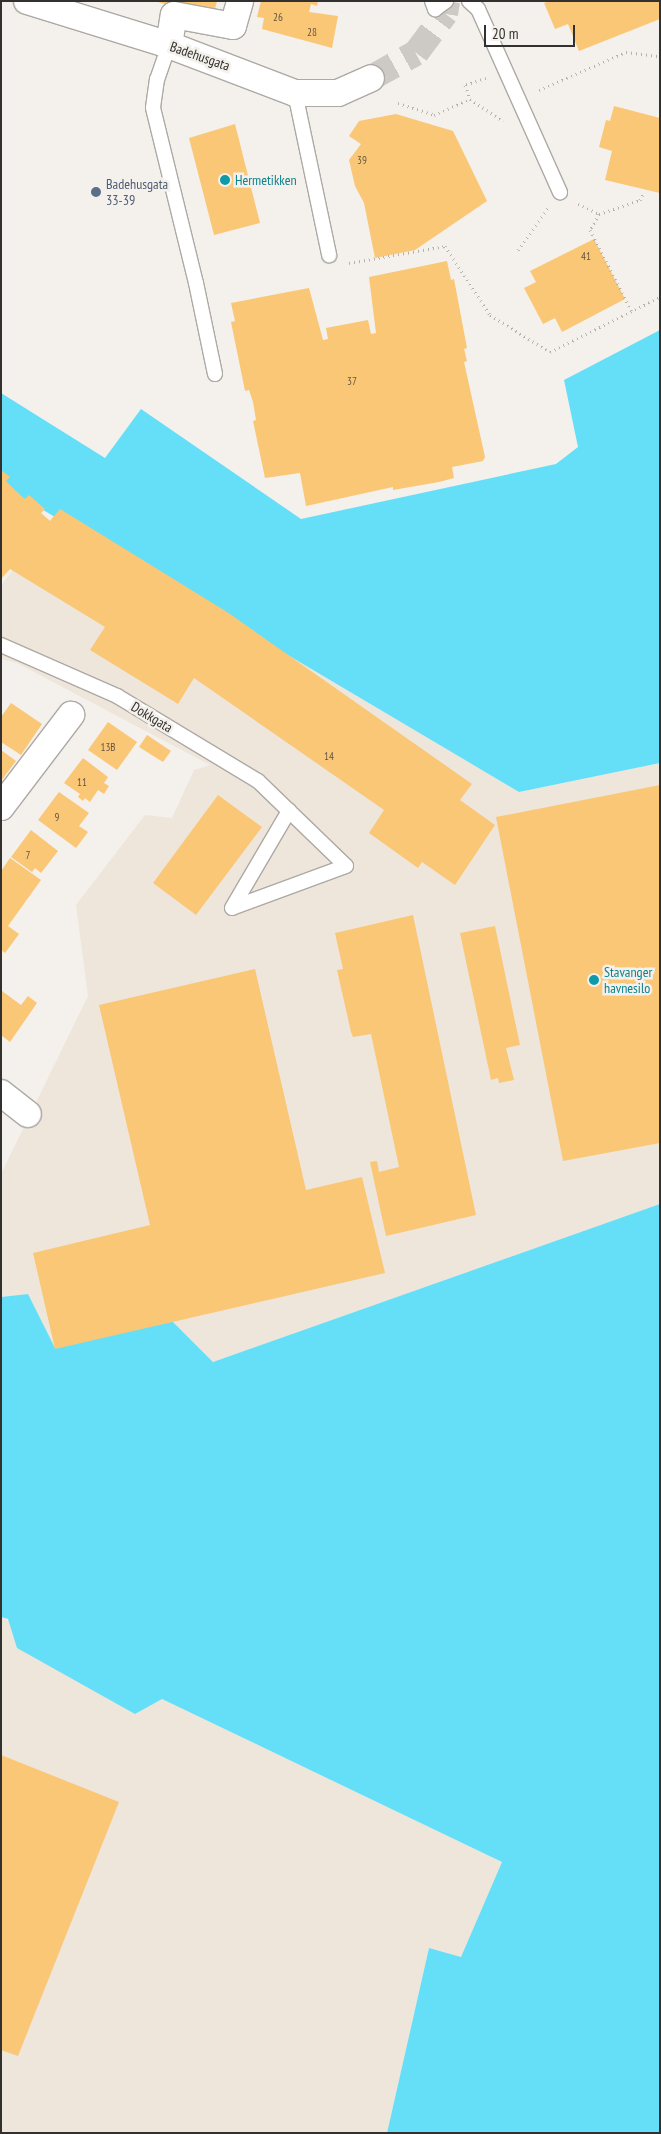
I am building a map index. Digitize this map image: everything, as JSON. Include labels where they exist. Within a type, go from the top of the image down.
[{"type":"street","name":"Badehusgata","points":[[27,1],[169,45],[295,93],[338,92],[371,78]]},
{"type":"street","points":[[169,45],[174,15],[233,26],[240,1]]},
{"type":"street","points":[[1,807],[71,715]]},
{"type":"street","points":[[1,1093],[28,1114]]},
{"type":"lane","points":[[432,1],[436,9],[446,1]]},
{"type":"lane","points":[[469,1],[478,9],[520,99],[560,192]]},
{"type":"lane","points":[[169,45],[157,79],[153,108],[196,283],[215,374]]},
{"type":"lane","points":[[295,93],[329,254]]},
{"type":"lane","name":"Dokkgata","points":[[1,645],[117,696],[258,781],[346,866],[232,908],[289,812]]},
{"type":"path","points":[[520,99],[626,52],[660,56]]},
{"type":"path","points":[[398,104],[434,115],[470,99]]},
{"type":"path","points":[[599,214],[640,200],[643,194]]},
{"type":"path","points":[[590,230],[632,312]]},
{"type":"path","points":[[329,254],[340,265],[445,246],[490,315],[550,352],[660,297]]},
{"type":"shaded area","points":[[53,516],[519,792],[660,763],[660,1204],[213,1362],[172,1321],[55,1349],[28,1294],[1,1297],[1,1174],[88,996],[76,905],[145,815],[172,818],[194,770],[210,765],[17,663],[1,659],[1,586]]},
{"type":"shaded area","points":[[1,1617],[162,1699],[502,1862],[461,1957],[429,1948],[387,2133],[1,2133]]},
{"type":"water","points":[[660,330],[660,763],[519,792],[1,485],[1,393],[105,458],[141,409],[301,519],[556,464],[578,447],[564,380]]},
{"type":"water","points":[[660,1204],[660,2133],[387,2133],[429,1948],[461,1957],[502,1862],[162,1699],[135,1714],[17,1648],[8,1619],[1,1617],[1,1297],[28,1294],[55,1348],[172,1321],[213,1362]]},
{"type":"building","points":[[154,1],[217,1],[213,17]]},
{"type":"building","points":[[261,1],[318,1],[317,6],[311,4],[309,12],[338,16],[332,48],[262,29],[264,18],[257,17]]},
{"type":"building","points":[[549,1],[660,1],[660,19],[579,51],[568,24],[555,29],[544,3]]},
{"type":"building","points":[[614,106],[660,118],[660,193],[605,180],[612,151],[599,147],[606,120],[610,121]]},
{"type":"building","points":[[396,114],[453,131],[487,201],[415,250],[375,258],[364,203],[355,186],[349,160],[361,144],[349,136],[359,121]]},
{"type":"building","name":"Hermetikken","points":[[235,124],[260,223],[214,235],[189,138]]},
{"type":"building","points":[[594,239],[625,299],[562,332],[555,318],[543,324],[524,288],[536,282],[530,271]]},
{"type":"building","points":[[447,261],[451,280],[454,279],[467,348],[464,349],[467,361],[464,362],[485,457],[483,461],[452,467],[454,478],[439,482],[393,490],[393,487],[306,506],[300,473],[265,478],[253,421],[256,420],[253,402],[249,390],[245,391],[231,322],[235,321],[231,303],[309,288],[323,340],[328,339],[326,328],[368,320],[371,334],[376,333],[369,277]]},
{"type":"building","points":[[1,470],[10,477],[6,481],[25,499],[29,495],[45,509],[41,513],[50,521],[60,509],[227,612],[472,784],[460,800],[495,825],[455,885],[422,862],[418,868],[369,833],[384,810],[194,678],[178,704],[90,650],[105,627],[10,569],[1,579]]},
{"type":"building","points":[[11,703],[42,724],[21,755],[1,742],[1,717]]},
{"type":"building","points":[[108,722],[137,742],[117,770],[88,750]]},
{"type":"building","points":[[147,735],[171,751],[163,762],[139,747]]},
{"type":"building","points":[[1,750],[16,761],[1,781]]},
{"type":"building","points":[[83,758],[108,777],[104,783],[109,786],[104,794],[98,790],[90,802],[85,798],[83,801],[78,797],[80,794],[64,783]]},
{"type":"building","name":"Stavanger havnesilo","points":[[660,785],[660,1143],[563,1161],[496,817]]},
{"type":"building","points":[[59,792],[89,813],[79,826],[88,832],[76,848],[38,820]]},
{"type":"building","points":[[218,795],[262,827],[196,915],[153,883]]},
{"type":"building","points":[[31,830],[58,851],[41,873],[35,868],[32,872],[11,857]]},
{"type":"building","points":[[10,858],[41,880],[8,926],[19,934],[5,953],[1,950],[1,871]]},
{"type":"building","points":[[413,915],[476,1215],[386,1236],[370,1162],[377,1161],[379,1172],[399,1167],[371,1034],[353,1037],[351,1032],[337,970],[343,969],[335,933]]},
{"type":"building","points":[[495,926],[520,1045],[506,1048],[514,1080],[499,1083],[498,1078],[491,1080],[460,933]]},
{"type":"building","points":[[255,969],[306,1190],[362,1177],[385,1273],[55,1349],[33,1253],[150,1225],[99,1005]]},
{"type":"building","points":[[2,991],[21,1005],[28,996],[37,1003],[10,1042],[1,1035]]},
{"type":"building","points":[[1,1755],[119,1802],[18,2056],[1,2050]]},
{"type":"tunnel","points":[[371,78],[416,53],[445,14],[447,1]]},
{"type":"place","name":"Hermetikken","points":[[225,180]]},
{"type":"place","name":"Badehusgata 33-39","points":[[96,192]]},
{"type":"place","name":"Stavanger havnesilo","points":[[594,980]]}]
